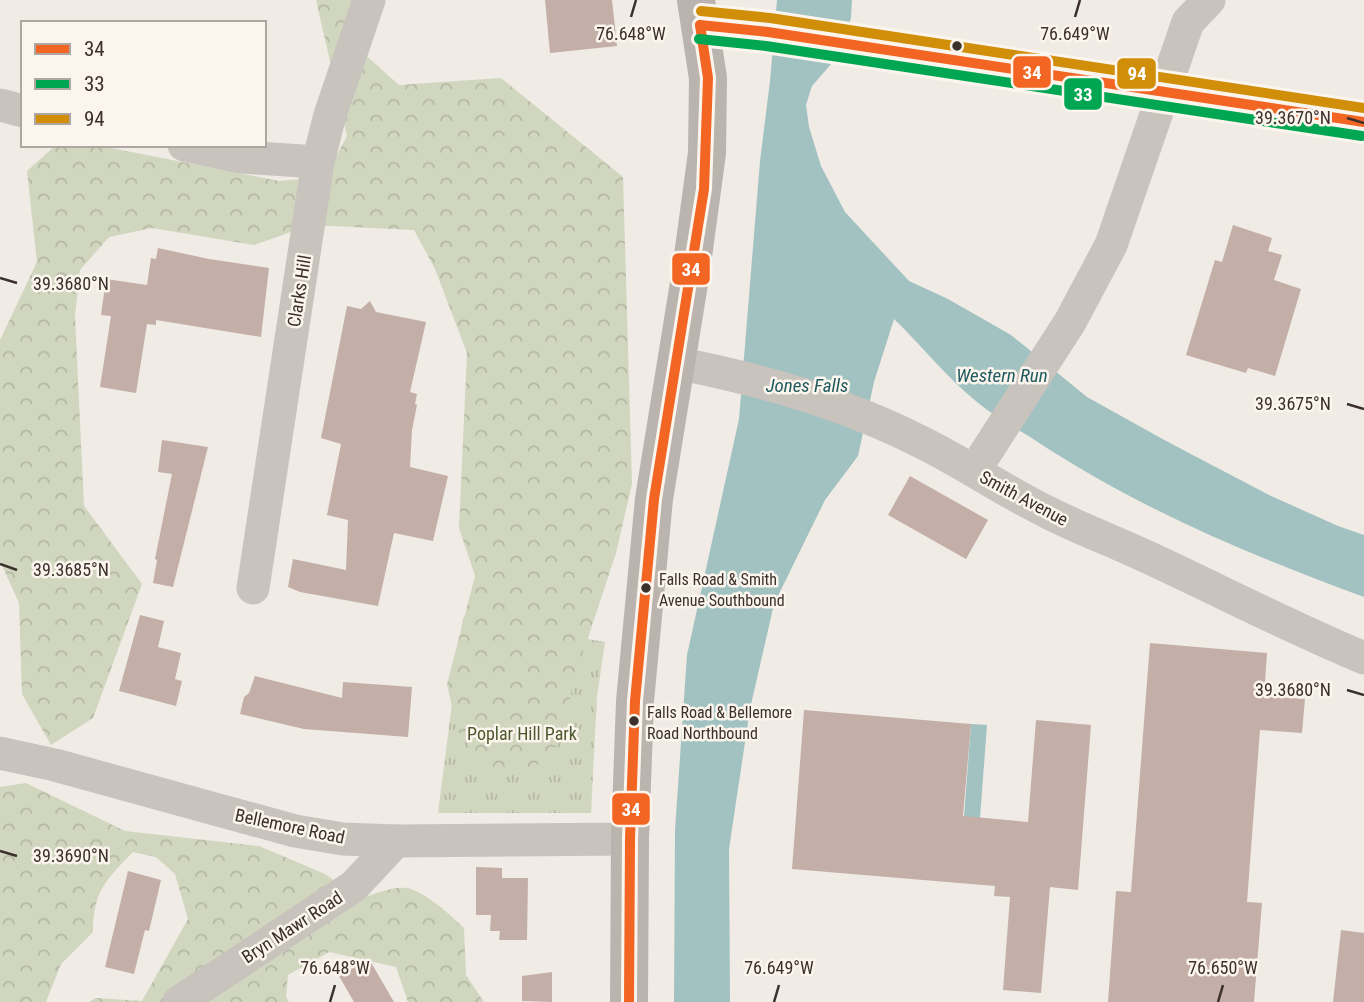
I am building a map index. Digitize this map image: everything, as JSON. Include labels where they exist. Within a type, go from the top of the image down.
[{"type":"main road","points":[[629,1002],[630,839],[635,701],[653,513],[696,244],[707,153],[708,78],[698,13],[768,33],[1364,122]]},
{"type":"street","name":"Clarks Hill","points":[[253,589],[318,162],[330,115],[369,0]]},
{"type":"street","points":[[974,471],[1070,322],[1111,245],[1188,22],[1209,0]]},
{"type":"street","points":[[0,106],[21,111]]},
{"type":"street","points":[[194,147],[241,157],[318,162]]},
{"type":"street","name":"Smith Avenue","points":[[676,363],[719,371],[834,404],[920,441],[1052,514],[1364,658]]},
{"type":"street","name":"Bellemore Road","points":[[0,753],[55,765],[295,831],[343,839],[630,839]]},
{"type":"street","name":"Bryn Mawr Road","points":[[190,998],[354,886],[396,841]]},
{"type":"green space","points":[[316,0],[356,0],[363,53],[399,85],[501,78],[623,177],[632,484],[616,553],[574,680],[561,740],[529,773],[486,767],[457,730],[447,684],[475,576],[459,528],[467,353],[435,269],[414,230],[311,225],[254,245],[152,228],[109,237],[80,270],[75,316],[84,506],[142,584],[93,718],[51,745],[22,694],[19,603],[0,561],[0,340],[37,262],[27,171],[54,147],[106,147],[279,181],[325,177],[347,136]]},
{"type":"green space","name":"Poplar Hill Park","points":[[463,618],[605,642],[597,696],[591,813],[438,813]]},
{"type":"green space","points":[[26,783],[125,831],[259,846],[325,874],[343,887],[342,906],[395,888],[418,892],[464,928],[466,975],[484,1002],[408,1002],[396,967],[329,952],[288,975],[286,997],[289,1002],[90,1002],[96,998],[142,1001],[188,919],[175,874],[156,857],[133,852],[103,887],[95,906],[93,932],[61,964],[46,1002],[0,1002],[0,787]]},
{"type":"water","points":[[777,0],[852,0],[851,18],[838,56],[812,86],[806,105],[809,127],[821,166],[845,212],[909,281],[948,299],[1011,335],[1087,397],[1269,495],[1364,535],[1364,597],[1277,564],[1192,527],[1069,462],[977,402],[894,319],[874,382],[858,456],[825,500],[774,604],[750,709],[729,849],[730,1002],[674,1002],[675,830],[687,655],[739,419],[760,161]]},
{"type":"water","points":[[971,724],[987,725],[980,818],[964,817]]},
{"type":"building","points":[[545,0],[612,0],[617,46],[550,53]]},
{"type":"building","points":[[1233,225],[1272,238],[1268,251],[1282,255],[1274,280],[1301,289],[1275,376],[1248,368],[1246,373],[1186,355],[1215,260],[1222,262]]},
{"type":"building","points":[[158,248],[269,268],[261,337],[156,320],[156,325],[147,324],[136,393],[100,387],[111,316],[101,315],[106,279],[147,285],[151,258],[156,259]]},
{"type":"building","points":[[370,301],[376,312],[426,322],[410,392],[417,394],[417,405],[412,430],[410,467],[448,476],[433,541],[394,533],[378,606],[300,592],[288,587],[293,559],[346,570],[348,520],[327,515],[341,444],[321,438],[347,306],[361,309]]},
{"type":"building","points":[[162,440],[208,447],[173,587],[153,583],[155,559],[172,474],[158,472]]},
{"type":"building","points":[[910,476],[988,520],[966,559],[888,515]]},
{"type":"building","points":[[140,615],[164,621],[158,647],[181,653],[175,679],[182,681],[176,706],[119,691]]},
{"type":"building","points":[[1150,643],[1267,653],[1264,696],[1305,699],[1302,733],[1260,730],[1247,902],[1262,903],[1254,1002],[1108,1002],[1116,891],[1131,892]]},
{"type":"building","points":[[255,676],[342,698],[343,682],[412,687],[408,737],[304,729],[240,714],[244,697],[249,693]]},
{"type":"building","points":[[804,710],[971,724],[963,816],[1028,822],[1036,720],[1091,725],[1078,890],[1050,887],[1041,993],[1003,990],[1010,897],[994,896],[995,886],[792,869]]},
{"type":"building","points":[[476,867],[502,868],[502,878],[528,878],[527,940],[499,940],[500,931],[490,931],[491,915],[476,915]]},
{"type":"building","points":[[128,871],[161,880],[149,931],[145,930],[134,974],[105,967]]},
{"type":"building","points":[[1341,930],[1364,933],[1364,1002],[1333,1002]]},
{"type":"building","points":[[369,959],[394,1002],[354,1002],[339,976]]},
{"type":"building","points":[[552,972],[552,1002],[522,1001],[522,976]]},
{"type":"transit line","name":"94","points":[[701,11],[770,18],[1364,108]]},
{"type":"transit line","name":"34","points":[[700,25],[768,32],[1364,122]]},
{"type":"transit line","name":"34","points":[[629,1002],[630,839],[635,701],[654,499],[704,189],[708,78],[700,25]]},
{"type":"transit line","name":"33","points":[[699,39],[766,46],[1362,136]]},
{"type":"place","name":"Falls Road & Smith Avenue Southbound","points":[[646,588]]},
{"type":"place","name":"Falls Road & Bellemore Road Northbound","points":[[634,721]]},
{"type":"water label","name":"Western Run","points":[[1002,375]]},
{"type":"water label","name":"Jones Falls","points":[[807,385]]}]
